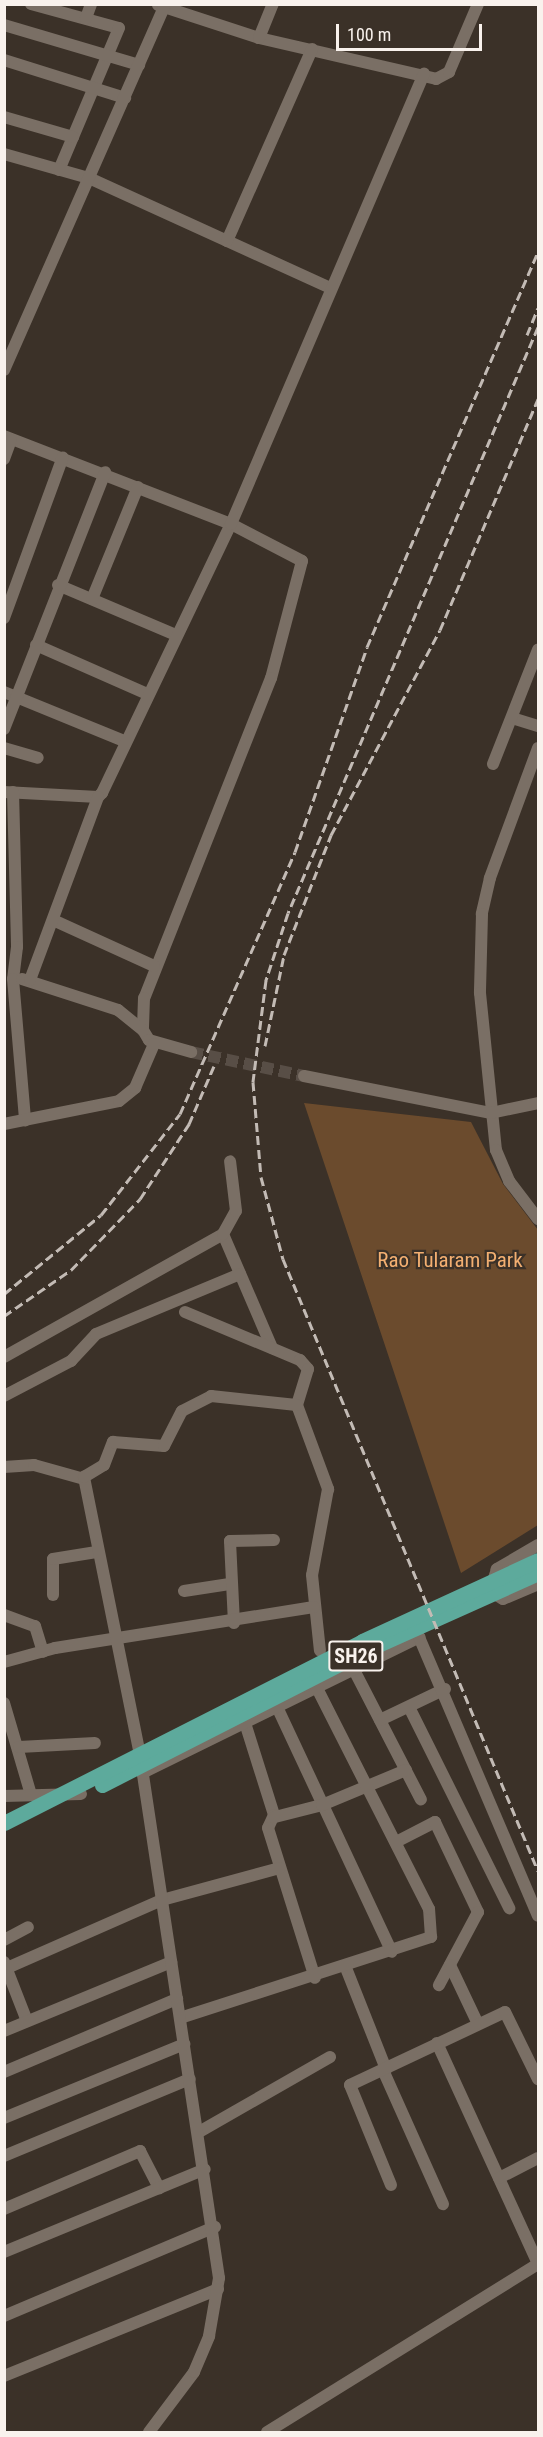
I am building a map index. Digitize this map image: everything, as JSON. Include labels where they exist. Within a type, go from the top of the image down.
[{"type":"main road","name":"SH26","points":[[4,1832],[141,1765],[362,1641],[538,1560]]},
{"type":"main road","name":"SH26","points":[[180,1743],[367,1650],[538,1573]]},
{"type":"main road","name":"SH26","points":[[4,1823],[60,1795],[141,1765]]},
{"type":"street","points":[[31,4],[119,28],[110,55],[59,170]]},
{"type":"street","points":[[86,18],[91,4]]},
{"type":"street","points":[[259,38],[273,4]]},
{"type":"street","points":[[4,370],[125,98],[160,6],[259,38],[436,78],[449,72],[478,4]]},
{"type":"street","points":[[4,25],[139,65]]},
{"type":"street","points":[[227,241],[312,49]]},
{"type":"street","points":[[4,60],[96,86],[125,98]]},
{"type":"street","points":[[30,980],[98,797],[231,524],[330,288],[424,74]]},
{"type":"street","points":[[4,117],[73,137]]},
{"type":"street","points":[[4,154],[89,178],[330,288]]},
{"type":"street","points":[[4,459],[8,438],[105,472],[231,524],[296,555],[303,568],[284,616],[271,678],[154,966],[144,998],[143,1030]]},
{"type":"street","points":[[4,618],[63,457]]},
{"type":"street","points":[[4,729],[11,694],[36,645],[105,472]]},
{"type":"street","points":[[92,599],[138,487]]},
{"type":"street","points":[[58,585],[176,635]]},
{"type":"street","points":[[36,645],[147,694]]},
{"type":"street","points":[[493,764],[538,650]]},
{"type":"street","points":[[11,694],[124,741]]},
{"type":"street","points":[[512,718],[538,726]]},
{"type":"street","points":[[4,748],[38,758]]},
{"type":"street","points":[[538,748],[514,807],[482,914],[480,993],[491,1113],[504,1170],[538,1219]]},
{"type":"street","points":[[25,1120],[11,947],[9,792],[98,797]]},
{"type":"street","points":[[53,920],[154,966]]},
{"type":"street","points":[[13,979],[30,980],[118,1010],[143,1030],[154,1044],[191,1052]]},
{"type":"street","points":[[4,1124],[126,1097],[154,1044]]},
{"type":"street","points":[[304,1076],[491,1113],[538,1103]]},
{"type":"street","points":[[4,1357],[223,1233],[236,1211],[230,1161]]},
{"type":"street","points":[[223,1233],[272,1348]]},
{"type":"street","points":[[4,1396],[71,1361],[96,1334],[240,1274]]},
{"type":"street","points":[[186,1312],[272,1348],[308,1369],[297,1405],[328,1484],[312,1575],[320,1651]]},
{"type":"street","points":[[84,1479],[104,1465],[112,1442],[164,1446],[182,1411],[211,1396],[297,1405]]},
{"type":"street","points":[[4,1467],[34,1465],[84,1479]]},
{"type":"street","points":[[84,1479],[96,1552],[141,1765],[215,2227],[218,2289],[194,2372],[149,2433]]},
{"type":"street","points":[[234,1623],[229,1584],[231,1539],[274,1540]]},
{"type":"street","points":[[538,1545],[498,1569],[490,1591],[502,1599],[538,1584]]},
{"type":"street","points":[[53,1594],[53,1559],[96,1552]]},
{"type":"street","points":[[184,1591],[229,1584]]},
{"type":"street","points":[[4,1662],[43,1652],[234,1623],[314,1607]]},
{"type":"street","points":[[4,1615],[35,1626],[43,1652]]},
{"type":"street","points":[[141,1765],[246,1726],[353,1668],[419,1637],[445,1689],[538,1916]]},
{"type":"street","points":[[353,1668],[421,1800]]},
{"type":"street","points":[[180,2018],[423,1944],[433,1930],[396,1842],[317,1688]]},
{"type":"street","points":[[380,1720],[445,1689]]},
{"type":"street","points":[[4,1703],[19,1747],[31,1795]]},
{"type":"street","points":[[409,1707],[509,1908]]},
{"type":"street","points":[[278,1709],[392,1952]]},
{"type":"street","points":[[246,1726],[274,1817]]},
{"type":"street","points":[[19,1747],[95,1743]]},
{"type":"street","points":[[315,1978],[268,1826],[274,1817],[322,1805],[406,1770]]},
{"type":"street","points":[[4,1796],[81,1794]]},
{"type":"street","points":[[396,1842],[435,1822],[476,1907],[477,1918],[439,1985]]},
{"type":"street","points":[[27,2021],[6,1965],[162,1900],[280,1868]]},
{"type":"street","points":[[4,1940],[28,1927]]},
{"type":"street","points":[[4,2031],[171,1962]]},
{"type":"street","points":[[450,1965],[478,2024]]},
{"type":"street","points":[[346,1968],[384,2069],[443,2204]]},
{"type":"street","points":[[4,2072],[177,1999]]},
{"type":"street","points":[[391,2185],[348,2088],[437,2043],[508,2013],[538,2075]]},
{"type":"street","points":[[267,2433],[538,2264],[437,2043]]},
{"type":"street","points":[[4,2118],[184,2044]]},
{"type":"street","points":[[199,2132],[330,2057]]},
{"type":"street","points":[[4,2156],[190,2079]]},
{"type":"street","points":[[4,2209],[140,2151],[159,2188]]},
{"type":"street","points":[[499,2178],[538,2158]]},
{"type":"street","points":[[4,2252],[205,2169]]},
{"type":"street","points":[[4,2316],[215,2227]]},
{"type":"street","points":[[4,2376],[218,2289]]},
{"type":"green space","name":"Rao Tularam Park","points":[[304,1103],[471,1122],[503,1184],[538,1230],[538,1525],[461,1573]]},
{"type":"tunnel","points":[[191,1052],[304,1076]]},
{"type":"railway","points":[[4,1294],[101,1215],[180,1114],[295,852],[367,647],[538,251]]},
{"type":"railway","points":[[527,335],[538,308]]},
{"type":"railway","points":[[538,327],[288,913],[266,980],[253,1082],[261,1177],[283,1259],[538,1871]]},
{"type":"railway","points":[[265,1046],[284,955],[331,835],[440,630],[538,399]]},
{"type":"railway","points":[[4,1316],[71,1270],[140,1199],[189,1124],[214,1066]]}]
